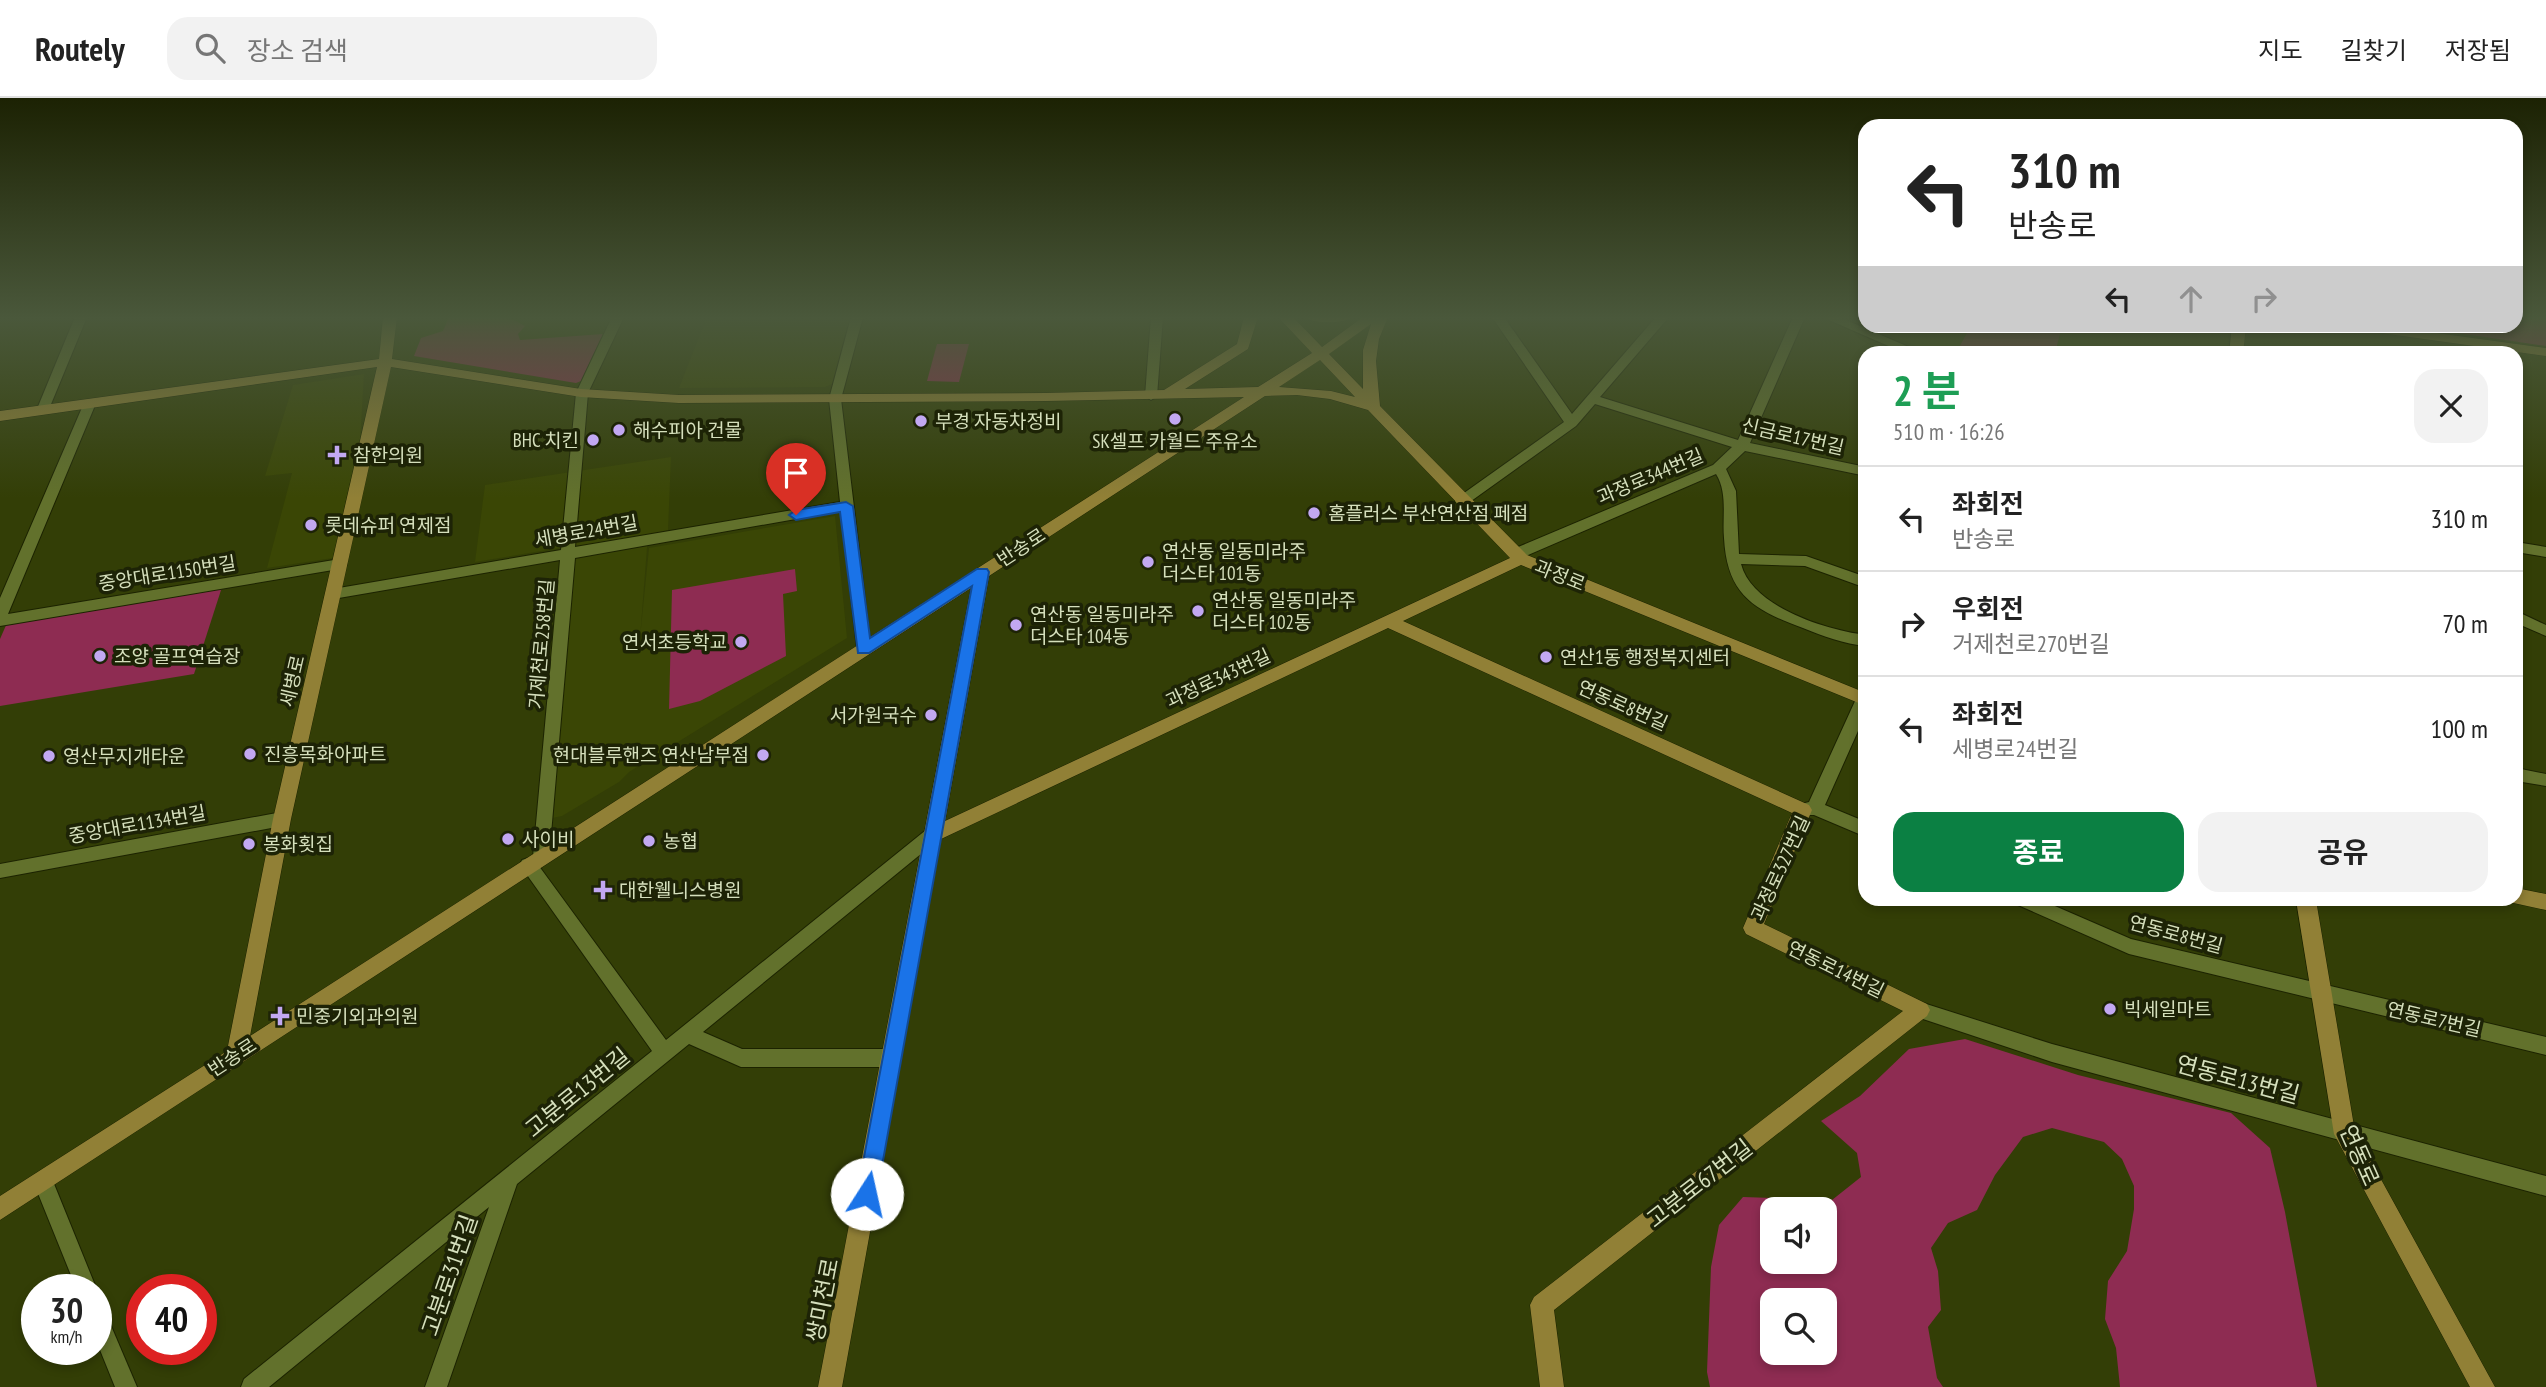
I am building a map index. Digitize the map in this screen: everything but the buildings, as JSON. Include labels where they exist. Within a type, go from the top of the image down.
[{"type":"main road","points":[[0,416],[276,377]]},
{"type":"main road","name":"세병로","points":[[236,1055],[282,819],[382,377]]},
{"type":"main road","points":[[481,377],[582,393],[679,399],[1159,396],[1297,391],[1331,395],[1373,407],[1369,377]]},
{"type":"main road","points":[[1159,396],[1191,377]]},
{"type":"main road","name":"반송로","points":[[0,1209],[1284,377]]},
{"type":"main road","name":"과정로","points":[[1343,377],[1518,556],[1858,696]]},
{"type":"main road","name":"과정로343번길","points":[[932,835],[1387,621],[1518,556]]},
{"type":"main road","name":"쌍미천로","points":[[830,1387],[982,572]]},
{"type":"main road","name":"연동로8번길","points":[[1387,621],[1809,809]]},
{"type":"main road","name":"과정로327번길","points":[[1752,928],[1809,809]]},
{"type":"main road","points":[[2523,897],[2546,902]]},
{"type":"main road","name":"연동로","points":[[2307,906],[2345,1134],[2483,1387]]},
{"type":"main road","name":"연동로14번길","points":[[1752,928],[1920,1010]]},
{"type":"main road","name":"고분로67번길","points":[[1552,1387],[1542,1305],[1920,1010]]},
{"type":"street","points":[[43,410],[56,377]]},
{"type":"street","points":[[582,393],[590,377]]},
{"type":"street","points":[[841,377],[835,399],[864,649]]},
{"type":"street","points":[[1159,377],[1159,396]]},
{"type":"street","points":[[1539,377],[1571,423]]},
{"type":"street","points":[[1462,501],[1571,423],[1612,377]]},
{"type":"street","name":"과정로344번길","points":[[1518,556],[1718,468],[1742,446],[1772,377]]},
{"type":"street","name":"거제천로258번길","points":[[535,861],[569,554],[582,393]]},
{"type":"street","name":"신금로17번길","points":[[1593,400],[1742,446],[1858,470]]},
{"type":"street","points":[[0,615],[90,403]]},
{"type":"street","points":[[1718,468],[1730,483],[1734,559],[1745,594],[1763,607],[1858,640]]},
{"type":"street","name":"세병로24번길","points":[[333,594],[846,506]]},
{"type":"street","points":[[2523,548],[2546,552]]},
{"type":"street","points":[[1734,559],[1806,561],[1858,580]]},
{"type":"street","name":"중앙대로1150번길","points":[[0,621],[340,564]]},
{"type":"street","points":[[2523,620],[2546,631]]},
{"type":"street","name":"과정로327번길","points":[[1809,809],[1858,713]]},
{"type":"street","points":[[2523,775],[2546,780]]},
{"type":"street","name":"연동로8번길","points":[[1809,809],[1858,827]]},
{"type":"street","name":"중앙대로1134번길","points":[[0,871],[282,819]]},
{"type":"street","name":"고분로13번길","points":[[253,1387],[932,835]]},
{"type":"street","points":[[535,861],[664,1053]]},
{"type":"street","name":"연동로8번길","points":[[2038,906],[2129,946],[2323,992]]},
{"type":"street","name":"연동로7번길","points":[[2323,992],[2546,1045]]},
{"type":"street","name":"연동로13번길","points":[[1920,1010],[2053,1053],[2345,1134],[2546,1186]]},
{"type":"street","points":[[687,1034],[741,1058],[892,1058]]},
{"type":"street","name":"고분로31번길","points":[[436,1387],[509,1179]]},
{"type":"street","points":[[43,1181],[80,1274]]},
{"type":"street","points":[[112,1353],[126,1387]]},
{"type":"shaded area","points":[[344,377],[364,377],[360,443],[333,558],[267,568],[292,473],[265,476],[293,385]]},
{"type":"shaded area","points":[[541,377],[583,377],[576,383]]},
{"type":"shaded area","points":[[683,377],[834,377],[832,384],[825,387],[679,388]]},
{"type":"shaded area","points":[[928,377],[960,377],[959,382],[927,381]]},
{"type":"shaded area","points":[[671,457],[668,530],[648,535],[640,638],[649,548],[835,516],[847,638],[629,772],[619,782],[562,816],[552,818],[571,546],[475,562],[485,485]]},
{"type":"shaded area","points":[[795,569],[797,591],[783,594],[786,656],[700,701],[669,709],[672,590]]},
{"type":"shaded area","name":"조양 골프연습장","points":[[222,587],[194,674],[0,706],[0,639],[7,623]]},
{"type":"shaded area","points":[[1965,1039],[2078,1075],[2231,1113],[2270,1148],[2285,1212],[2317,1387],[2120,1387],[2116,1348],[2105,1319],[2108,1281],[2127,1251],[2134,1209],[2134,1186],[2122,1159],[2104,1142],[2052,1128],[2023,1137],[1995,1175],[1977,1210],[1948,1223],[1931,1248],[1938,1271],[1941,1310],[1928,1327],[1937,1378],[1943,1387],[1710,1387],[1707,1372],[1711,1267],[1719,1225],[1743,1197],[1760,1198],[1760,1274],[1837,1274],[1836,1197],[1861,1177],[1857,1153],[1821,1121],[1860,1096],[1909,1049]]},
{"type":"place","name":"SK셀프 카월드 주유소","points":[[1175,419]]},
{"type":"place","name":"부경 자동차정비","points":[[921,421]]},
{"type":"place","name":"해수피아 건물","points":[[619,430]]},
{"type":"place","name":"BHC 치킨","points":[[593,440]]},
{"type":"place","name":"참한의원","points":[[337,455]]},
{"type":"place","name":"홈플러스 부산연산점 페점","points":[[1314,513]]},
{"type":"place","name":"롯데슈퍼 연제점","points":[[311,525]]},
{"type":"place","name":"연산동 일동미라주 더스타 101동","points":[[1148,562]]},
{"type":"place","name":"연산동 일동미라주 더스타 102동","points":[[1198,611]]},
{"type":"place","name":"연산동 일동미라주 더스타 104동","points":[[1016,625]]},
{"type":"place","name":"연서초등학교","points":[[741,642]]},
{"type":"place","name":"조양 골프연습장","points":[[100,656]]},
{"type":"place","name":"연산1동 행정복지센터","points":[[1546,657]]},
{"type":"place","name":"서가원국수","points":[[931,715]]},
{"type":"place","name":"진흥목화아파트","points":[[250,754]]},
{"type":"place","name":"현대블루핸즈 연산남부점","points":[[763,755]]},
{"type":"place","name":"영산무지개타운","points":[[49,756]]},
{"type":"place","name":"사이비","points":[[508,839]]},
{"type":"place","name":"농협","points":[[649,841]]},
{"type":"place","name":"봉화횟집","points":[[249,844]]},
{"type":"place","name":"대한웰니스병원","points":[[603,890]]},
{"type":"place","name":"빅세일마트","points":[[2110,1009]]},
{"type":"place","name":"민중기외과의원","points":[[280,1016]]},
{"type":"route","points":[[796,515],[846,506],[864,649],[982,572],[867,1194]]}]
